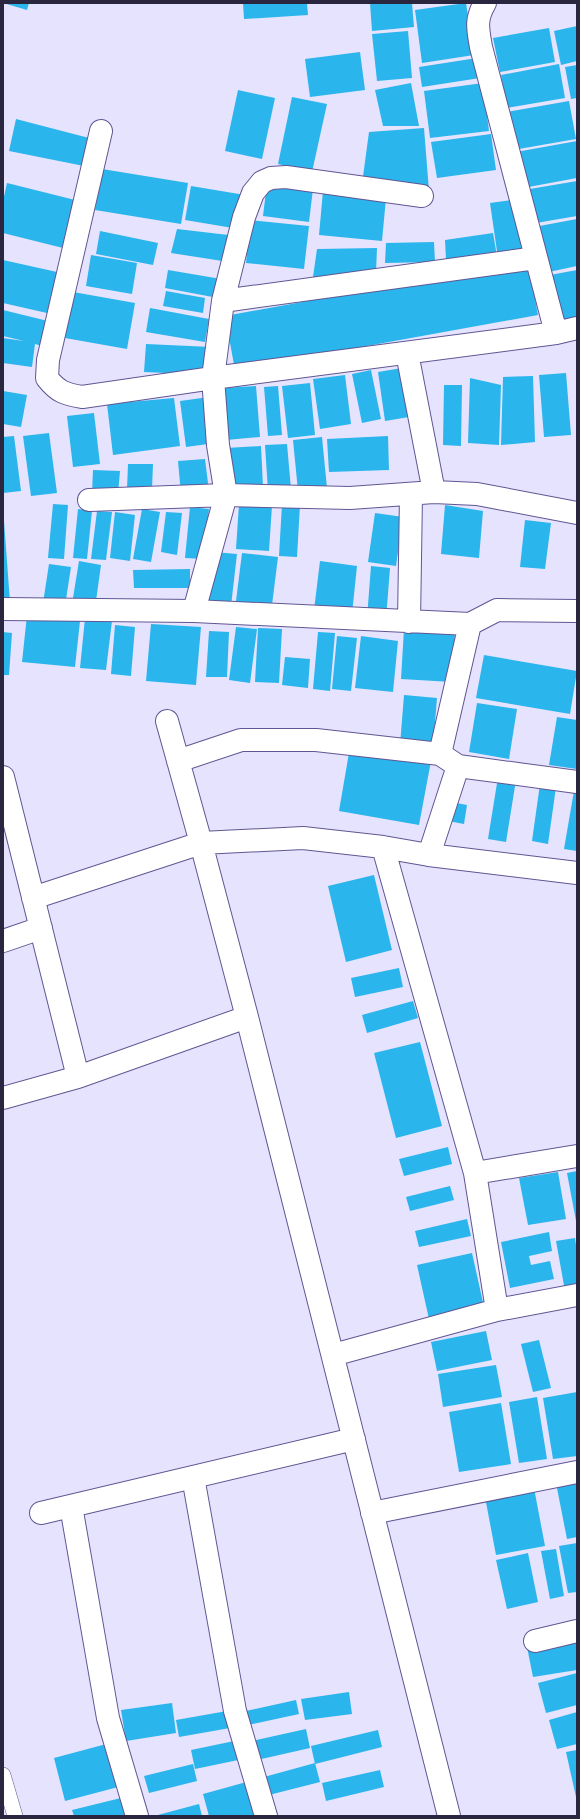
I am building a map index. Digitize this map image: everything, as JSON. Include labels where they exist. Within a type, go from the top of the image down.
[{"type":"street","points":[[485,3],[479,13],[477,25],[481,47],[556,333]]},
{"type":"street","points":[[101,131],[51,342],[47,378],[54,387],[64,394],[82,397],[213,378],[556,333],[577,328]]},
{"type":"street","points":[[194,611],[226,495],[218,445],[213,378],[222,301],[244,217],[253,193],[262,182],[271,178],[286,177],[422,196]]},
{"type":"street","points":[[222,301],[536,258]]},
{"type":"street","points":[[407,353],[434,492]]},
{"type":"street","points":[[89,500],[226,495],[350,498],[411,495],[434,492],[477,494],[577,513]]},
{"type":"street","points":[[409,622],[411,495]]},
{"type":"street","points":[[3,609],[194,611],[470,624],[497,610],[577,611]]},
{"type":"street","points":[[429,855],[449,760],[470,624]]},
{"type":"street","points":[[167,721],[247,1018],[449,1816]]},
{"type":"street","points":[[178,761],[241,740],[316,740],[449,760],[577,782]]},
{"type":"street","points":[[3,777],[78,1078]]},
{"type":"street","points":[[33,898],[201,843],[303,838],[383,847],[429,855],[577,873]]},
{"type":"street","points":[[383,847],[474,1173],[497,1310]]},
{"type":"street","points":[[3,925],[41,928]]},
{"type":"street","points":[[3,941],[41,928]]},
{"type":"street","points":[[3,1098],[78,1078],[247,1018]]},
{"type":"street","points":[[474,1173],[577,1156]]},
{"type":"street","points":[[332,1355],[497,1310],[577,1295]]},
{"type":"street","points":[[41,1513],[354,1439]]},
{"type":"street","points":[[372,1513],[577,1472]]},
{"type":"street","points":[[193,1477],[235,1711],[266,1816]]},
{"type":"street","points":[[71,1506],[108,1718],[137,1816]]},
{"type":"street","points":[[535,1641],[577,1631]]},
{"type":"lane","points":[[3,1775],[15,1816]]},
{"type":"building","points":[[3,3],[29,3],[27,10]]},
{"type":"building","points":[[243,3],[307,3],[308,15],[244,19]]},
{"type":"building","points":[[370,3],[412,3],[414,27],[372,31]]},
{"type":"building","points":[[466,3],[474,55],[422,63],[415,10]]},
{"type":"building","points":[[577,26],[577,61],[561,65],[554,31]]},
{"type":"building","points":[[549,28],[555,62],[500,72],[493,38]]},
{"type":"building","points":[[408,31],[412,78],[377,81],[372,34]]},
{"type":"building","points":[[360,52],[365,90],[310,97],[305,59]]},
{"type":"building","points":[[477,58],[480,78],[422,87],[419,67]]},
{"type":"building","points":[[559,64],[565,98],[507,108],[501,75]]},
{"type":"building","points":[[577,65],[577,98],[571,99],[565,67]]},
{"type":"building","points":[[411,83],[419,126],[383,126],[375,90]]},
{"type":"building","points":[[483,83],[489,131],[430,138],[424,91]]},
{"type":"building","points":[[238,90],[275,98],[262,159],[225,151]]},
{"type":"building","points":[[292,97],[327,104],[312,172],[278,164]]},
{"type":"building","points":[[569,101],[576,139],[513,150],[506,112]]},
{"type":"building","points":[[16,119],[89,138],[84,166],[9,151]]},
{"type":"building","points":[[424,128],[429,191],[362,184],[369,132]]},
{"type":"building","points":[[491,134],[496,170],[437,178],[431,142]]},
{"type":"building","points":[[577,141],[577,178],[523,188],[516,152]]},
{"type":"building","points":[[102,169],[188,183],[181,224],[95,210]]},
{"type":"building","points":[[577,181],[577,216],[530,224],[524,190]]},
{"type":"building","points":[[7,183],[79,201],[67,249],[3,233],[3,201]]},
{"type":"building","points":[[267,183],[313,189],[309,222],[263,216]]},
{"type":"building","points":[[191,186],[245,195],[239,229],[185,220]]},
{"type":"building","points":[[323,191],[386,198],[382,241],[319,235]]},
{"type":"building","points":[[519,199],[527,254],[498,258],[490,203]]},
{"type":"building","points":[[577,219],[577,266],[544,273],[534,227]]},
{"type":"building","points":[[250,220],[309,226],[304,269],[246,263]]},
{"type":"building","points":[[177,229],[237,236],[229,262],[171,253]]},
{"type":"building","points":[[100,231],[158,243],[153,265],[96,254]]},
{"type":"building","points":[[493,233],[497,256],[446,260],[445,240]]},
{"type":"building","points":[[434,242],[435,262],[385,263],[386,243]]},
{"type":"building","points":[[377,248],[376,273],[313,277],[317,249]]},
{"type":"building","points":[[91,255],[137,263],[132,294],[86,286]]},
{"type":"building","points":[[3,260],[57,272],[47,313],[3,303]]},
{"type":"building","points":[[528,261],[538,315],[235,370],[225,316]]},
{"type":"building","points":[[168,270],[221,279],[218,298],[165,288]]},
{"type":"building","points":[[577,270],[577,325],[559,328],[550,275]]},
{"type":"building","points":[[166,291],[205,298],[203,313],[163,306]]},
{"type":"building","points":[[73,292],[135,303],[127,349],[65,338]]},
{"type":"building","points":[[150,308],[209,319],[205,342],[146,332]]},
{"type":"building","points":[[3,310],[52,322],[46,347],[35,344],[32,367],[3,363],[3,338],[24,341],[3,336]]},
{"type":"building","points":[[146,344],[211,347],[210,375],[144,372]]},
{"type":"building","points":[[402,368],[409,417],[385,421],[378,372]]},
{"type":"building","points":[[371,370],[381,419],[362,423],[352,374]]},
{"type":"building","points":[[566,373],[571,435],[544,437],[539,375]]},
{"type":"building","points":[[345,375],[351,424],[320,429],[313,379]]},
{"type":"building","points":[[533,376],[535,442],[501,445],[503,377]]},
{"type":"building","points":[[470,378],[501,385],[499,445],[468,443]]},
{"type":"building","points":[[310,383],[315,435],[288,438],[282,386]]},
{"type":"building","points":[[444,385],[462,385],[461,446],[443,445]]},
{"type":"building","points":[[256,386],[260,437],[226,440],[222,388]]},
{"type":"building","points":[[278,386],[282,435],[268,436],[264,387]]},
{"type":"building","points":[[3,391],[27,395],[21,427],[3,424]]},
{"type":"building","points":[[209,397],[215,443],[186,447],[180,401]]},
{"type":"building","points":[[174,398],[180,446],[113,455],[107,404]]},
{"type":"building","points":[[94,413],[100,464],[73,467],[67,416]]},
{"type":"building","points":[[49,433],[57,493],[31,496],[23,436]]},
{"type":"building","points":[[14,436],[21,491],[3,493],[3,437]]},
{"type":"building","points":[[388,436],[389,470],[329,472],[327,439]]},
{"type":"building","points":[[322,437],[327,488],[298,491],[293,440]]},
{"type":"building","points":[[287,444],[291,489],[268,491],[265,445]]},
{"type":"building","points":[[261,446],[263,487],[228,489],[226,448]]},
{"type":"building","points":[[205,459],[209,491],[181,494],[178,461]]},
{"type":"building","points":[[128,464],[153,464],[152,489],[127,489]]},
{"type":"building","points":[[93,470],[120,471],[118,494],[92,493]]},
{"type":"building","points":[[53,504],[68,505],[64,559],[48,558]]},
{"type":"building","points":[[239,504],[272,506],[269,551],[236,549]]},
{"type":"building","points":[[282,504],[300,505],[297,557],[279,556]]},
{"type":"building","points":[[445,505],[483,511],[479,558],[441,554]]},
{"type":"building","points":[[3,507],[10,602],[3,602]]},
{"type":"building","points":[[190,507],[209,509],[204,559],[185,558]]},
{"type":"building","points":[[78,509],[92,511],[87,559],[73,558]]},
{"type":"building","points":[[142,509],[160,512],[151,562],[133,559]]},
{"type":"building","points":[[97,511],[112,512],[106,560],[91,559]]},
{"type":"building","points":[[115,512],[135,515],[130,561],[110,558]]},
{"type":"building","points":[[166,512],[182,513],[177,555],[161,552]]},
{"type":"building","points":[[375,513],[403,517],[396,566],[368,562]]},
{"type":"building","points":[[525,520],[551,523],[545,569],[520,567]]},
{"type":"building","points":[[214,552],[237,554],[231,606],[208,604]]},
{"type":"building","points":[[242,553],[278,557],[271,613],[235,609]]},
{"type":"building","points":[[79,561],[101,565],[95,608],[72,604]]},
{"type":"building","points":[[320,561],[357,566],[352,614],[314,610]]},
{"type":"building","points":[[49,564],[71,567],[65,606],[43,603]]},
{"type":"building","points":[[371,566],[390,568],[386,619],[367,618]]},
{"type":"building","points":[[190,569],[190,588],[134,588],[133,570]]},
{"type":"building","points":[[27,615],[80,621],[75,667],[22,662]]},
{"type":"building","points":[[85,618],[112,621],[106,670],[80,668]]},
{"type":"building","points":[[151,624],[201,627],[196,685],[146,681]]},
{"type":"building","points":[[115,625],[135,627],[131,676],[111,674]]},
{"type":"building","points":[[236,627],[257,629],[250,683],[229,680]]},
{"type":"building","points":[[258,628],[282,629],[279,683],[255,682]]},
{"type":"building","points":[[404,629],[455,632],[452,682],[401,679]]},
{"type":"building","points":[[209,631],[229,632],[227,677],[206,677]]},
{"type":"building","points":[[3,632],[12,633],[9,675],[3,675]]},
{"type":"building","points":[[318,632],[335,633],[330,691],[313,689]]},
{"type":"building","points":[[337,636],[357,638],[351,691],[332,689]]},
{"type":"building","points":[[361,636],[398,641],[393,692],[355,688]]},
{"type":"building","points":[[484,655],[577,671],[570,714],[476,698]]},
{"type":"building","points":[[285,657],[310,659],[308,688],[282,685]]},
{"type":"building","points":[[404,695],[437,698],[433,747],[400,745]]},
{"type":"building","points":[[477,703],[517,709],[509,759],[469,752]]},
{"type":"building","points":[[557,717],[577,720],[577,769],[549,765]]},
{"type":"building","points":[[350,747],[431,761],[419,825],[339,811]]},
{"type":"building","points":[[498,777],[516,780],[506,842],[488,839]]},
{"type":"building","points":[[540,784],[556,787],[548,844],[532,841]]},
{"type":"building","points":[[575,785],[577,785],[577,851],[564,849]]},
{"type":"building","points":[[451,802],[467,805],[464,824],[448,821]]},
{"type":"building","points":[[374,875],[392,950],[346,962],[328,886]]},
{"type":"building","points":[[399,968],[403,987],[355,997],[351,978]]},
{"type":"building","points":[[413,1001],[418,1018],[367,1033],[362,1015]]},
{"type":"building","points":[[420,1042],[442,1126],[396,1138],[374,1053]]},
{"type":"building","points":[[448,1147],[452,1164],[404,1176],[399,1159]]},
{"type":"building","points":[[577,1171],[577,1221],[576,1221],[567,1173]]},
{"type":"building","points":[[558,1172],[566,1219],[528,1225],[519,1178]]},
{"type":"building","points":[[450,1186],[454,1200],[410,1211],[406,1197]]},
{"type":"building","points":[[467,1219],[471,1236],[419,1247],[415,1231]]},
{"type":"building","points":[[549,1232],[552,1251],[529,1256],[531,1265],[550,1261],[554,1279],[510,1288],[501,1242]]},
{"type":"building","points":[[575,1238],[577,1252],[577,1289],[565,1291],[556,1241]]},
{"type":"building","points":[[472,1253],[484,1307],[429,1319],[417,1265]]},
{"type":"building","points":[[486,1331],[492,1360],[437,1371],[431,1342]]},
{"type":"building","points":[[539,1340],[551,1388],[533,1392],[521,1344]]},
{"type":"building","points":[[496,1365],[502,1397],[443,1407],[438,1374]]},
{"type":"building","points":[[577,1392],[577,1456],[553,1459],[543,1398]]},
{"type":"building","points":[[537,1397],[547,1459],[519,1463],[509,1402]]},
{"type":"building","points":[[501,1403],[511,1464],[459,1472],[449,1412]]},
{"type":"building","points":[[577,1479],[577,1537],[567,1539],[556,1483]]},
{"type":"building","points":[[534,1488],[545,1546],[496,1555],[485,1497]]},
{"type":"building","points":[[577,1543],[577,1592],[568,1593],[559,1546]]},
{"type":"building","points":[[556,1549],[564,1596],[550,1599],[541,1551]]},
{"type":"building","points":[[528,1553],[538,1602],[507,1609],[496,1560]]},
{"type":"building","points":[[577,1639],[577,1670],[533,1677],[527,1647]]},
{"type":"building","points":[[577,1673],[577,1705],[546,1713],[538,1683]]},
{"type":"building","points":[[349,1692],[352,1714],[305,1720],[301,1699]]},
{"type":"building","points":[[296,1700],[299,1714],[248,1725],[246,1711]]},
{"type":"building","points":[[172,1703],[176,1733],[126,1741],[121,1710]]},
{"type":"building","points":[[227,1711],[230,1728],[179,1737],[176,1720]]},
{"type":"building","points":[[577,1712],[577,1744],[557,1749],[549,1720]]},
{"type":"building","points":[[306,1729],[310,1748],[257,1760],[252,1741]]},
{"type":"building","points":[[378,1730],[382,1747],[315,1764],[311,1746]]},
{"type":"building","points":[[239,1740],[243,1759],[195,1769],[191,1750]]},
{"type":"building","points":[[110,1743],[122,1786],[65,1801],[54,1758]]},
{"type":"building","points":[[577,1750],[577,1797],[576,1797],[566,1752]]},
{"type":"building","points":[[315,1763],[320,1782],[269,1795],[264,1777]]},
{"type":"building","points":[[193,1764],[197,1781],[149,1793],[144,1776]]},
{"type":"building","points":[[380,1770],[384,1787],[326,1801],[322,1783]]},
{"type":"building","points":[[250,1781],[259,1816],[209,1816],[203,1794]]},
{"type":"building","points":[[125,1797],[130,1816],[74,1816],[72,1810]]},
{"type":"building","points":[[199,1804],[202,1816],[154,1816]]}]
